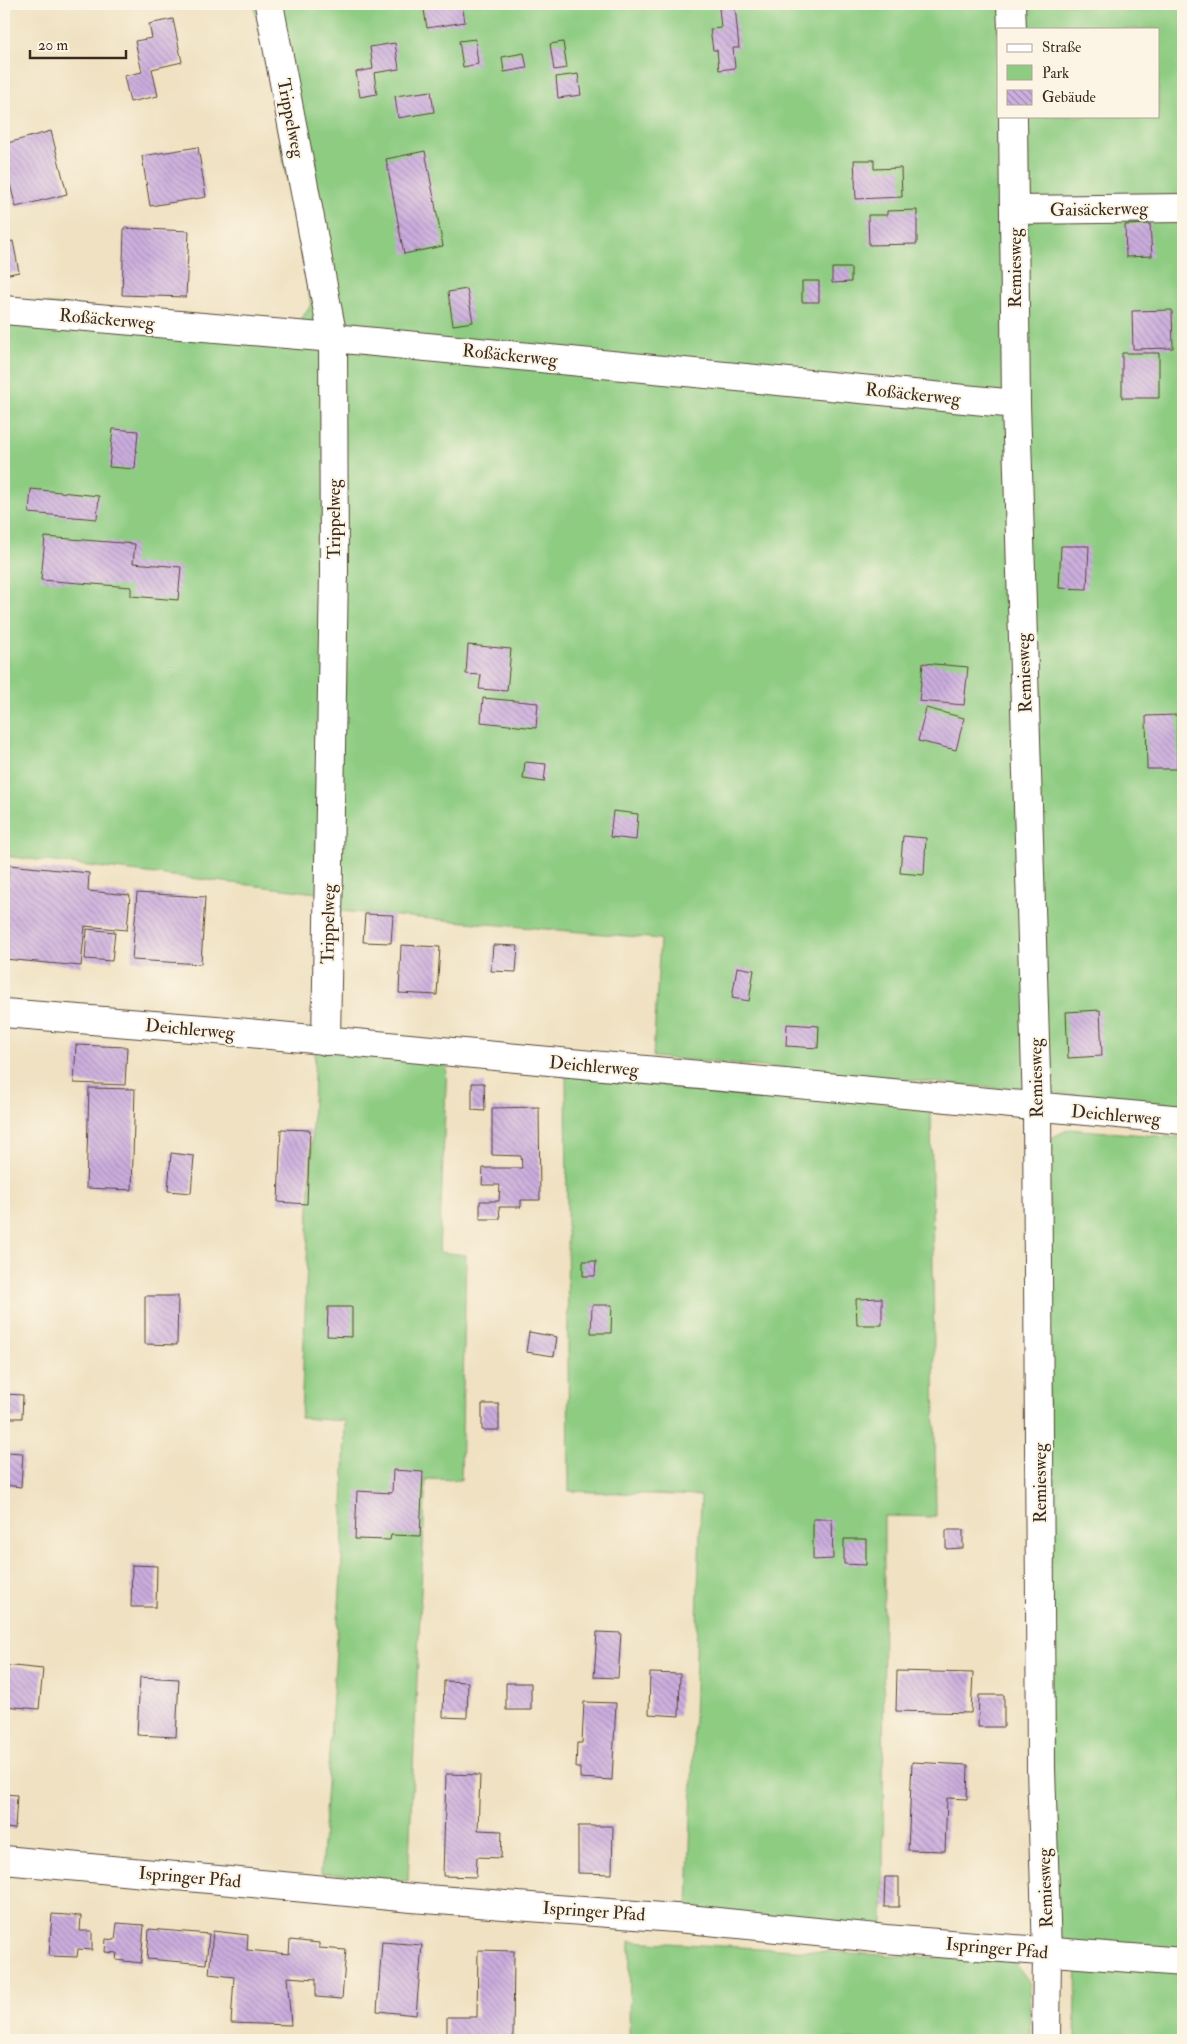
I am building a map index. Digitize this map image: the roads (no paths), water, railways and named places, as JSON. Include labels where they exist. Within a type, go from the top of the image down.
[{"type":"street","name":"Trippelweg","points":[[269,4],[333,338],[334,572],[326,1041]]},
{"type":"street","points":[[1011,4],[1012,28]]},
{"type":"street","name":"Remiesweg","points":[[1013,118],[1016,404],[1037,1108],[1041,1759],[1047,1952],[1046,2040]]},
{"type":"street","name":"Gaisäckerweg","points":[[1015,210],[1183,208]]},
{"type":"street","name":"Roßäckerweg","points":[[4,310],[333,338],[1016,404]]},
{"type":"street","name":"Deichlerweg","points":[[4,1013],[1183,1120]]},
{"type":"street","name":"Ispringer Pfad","points":[[4,1860],[412,1898],[688,1918],[784,1929],[1183,1962]]}]
